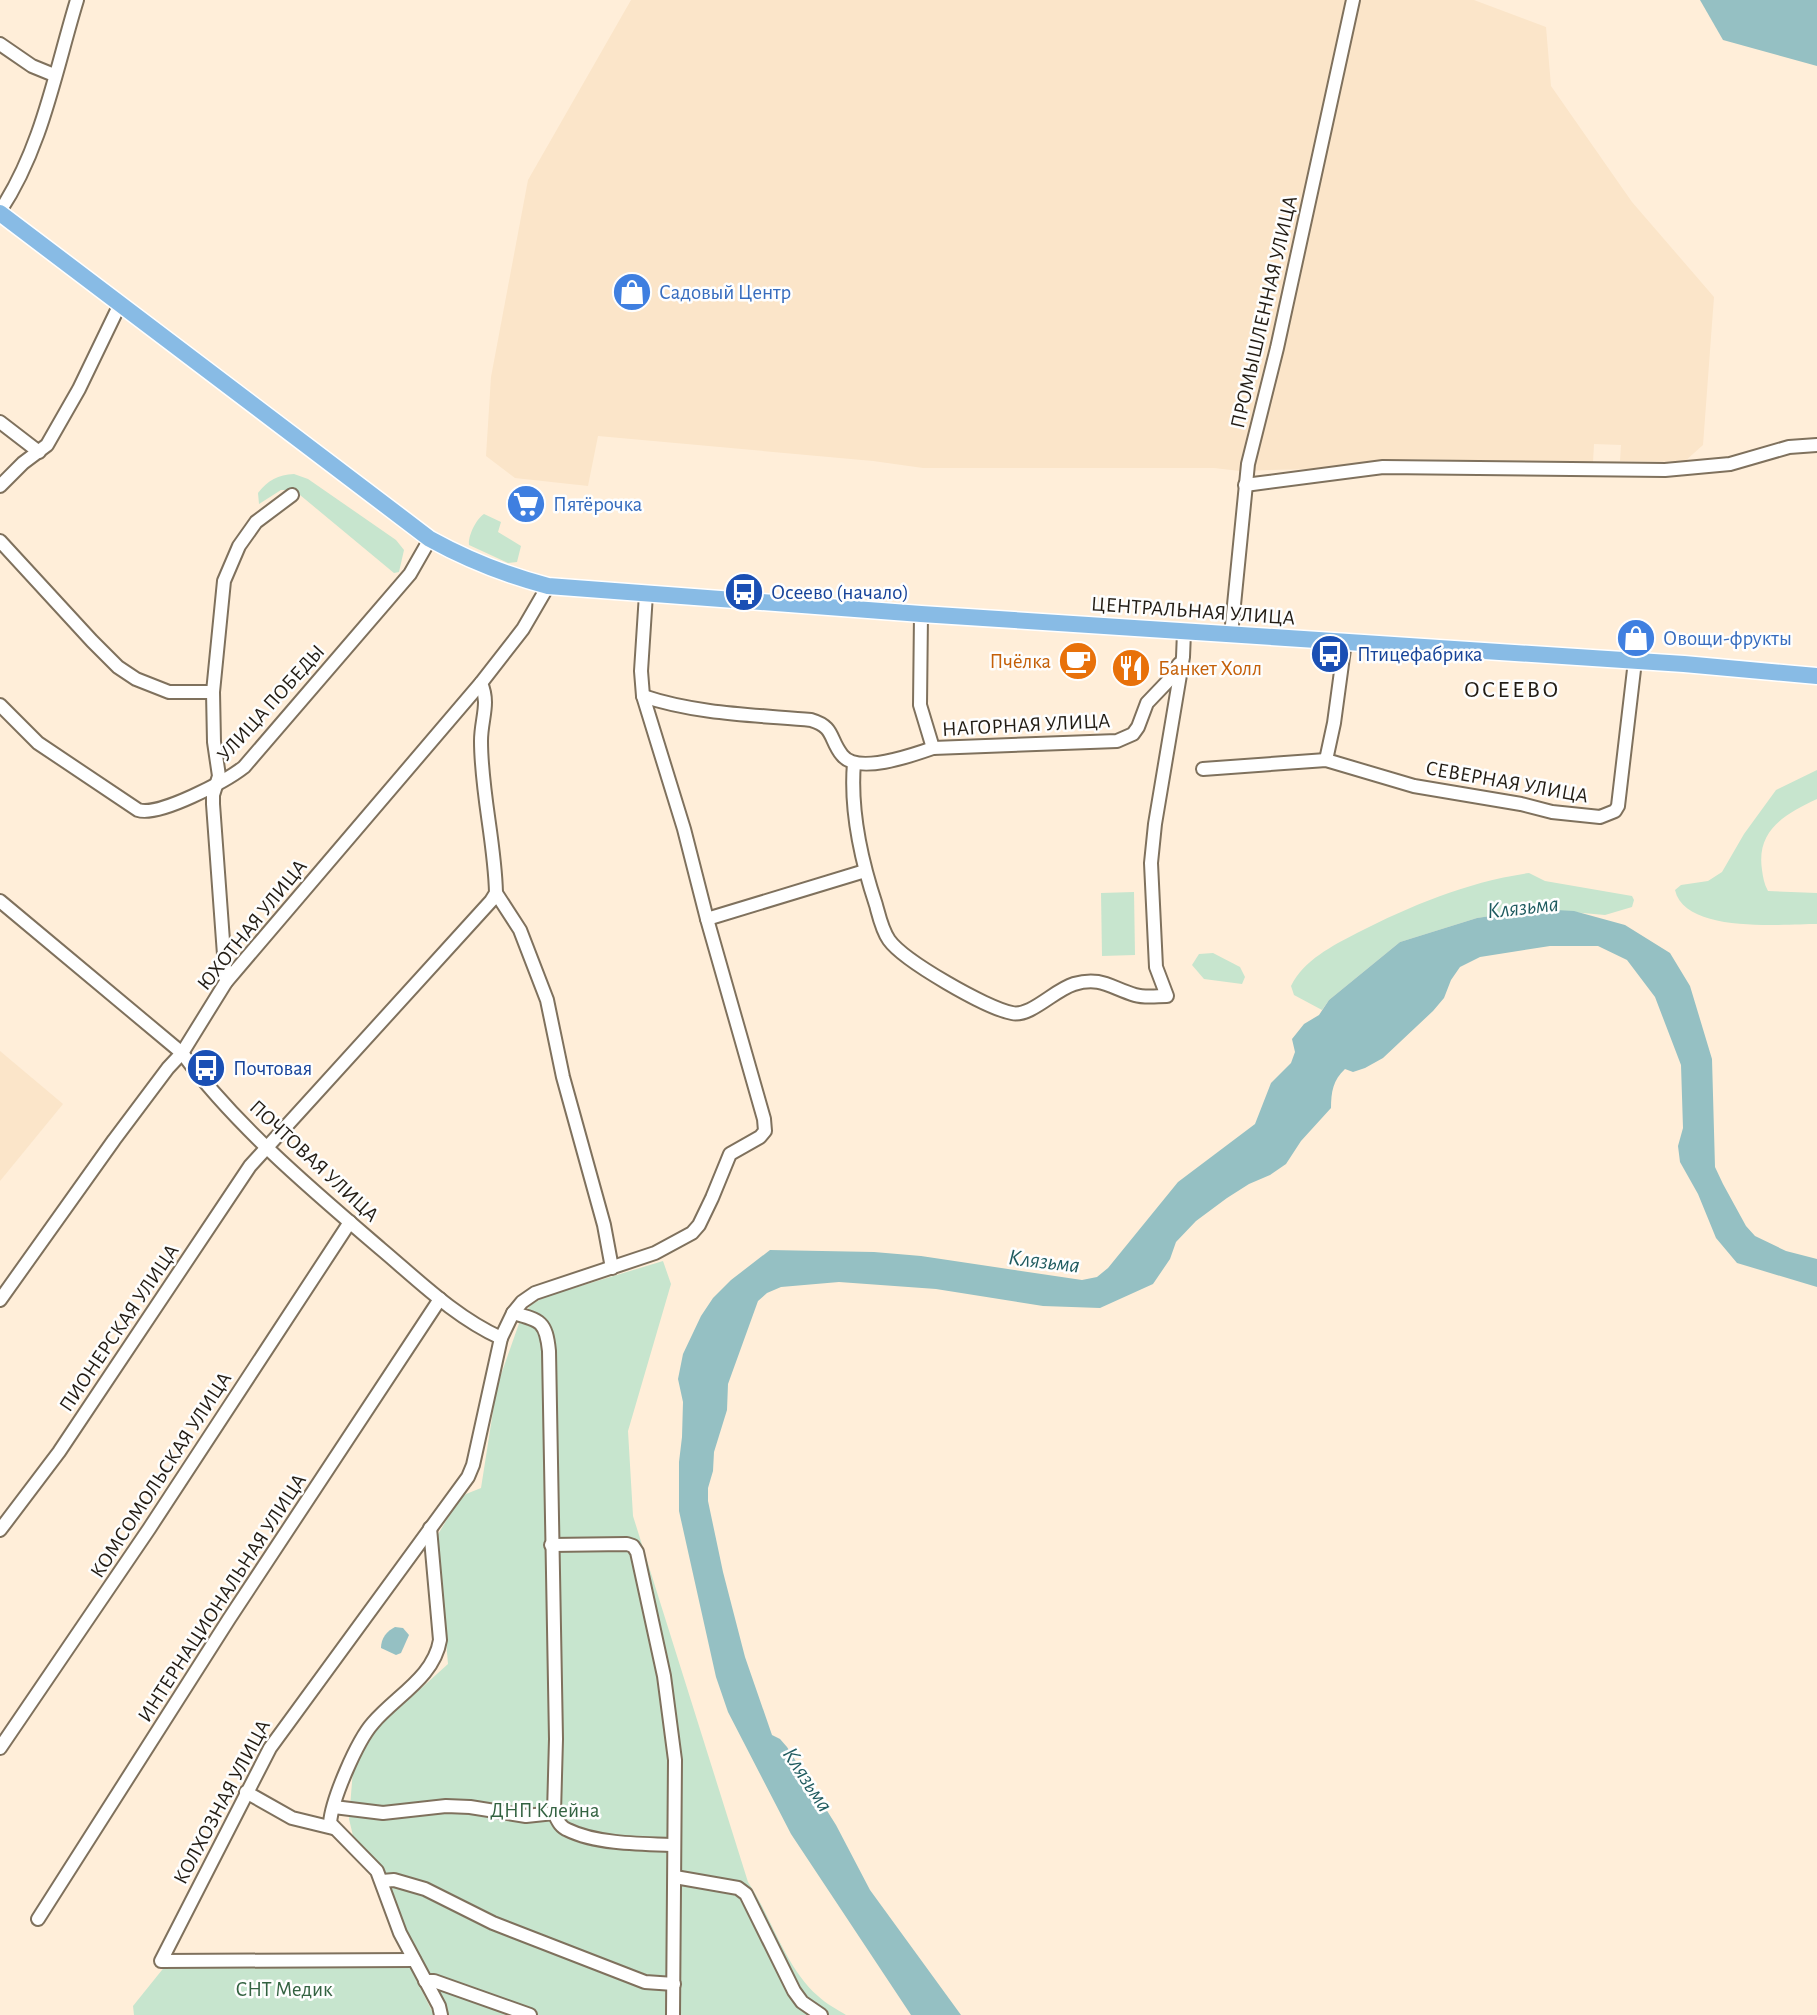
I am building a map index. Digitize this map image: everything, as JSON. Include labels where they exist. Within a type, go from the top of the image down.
[{"type":"main road","name":"ЦЕНТРАЛЬНАЯ УЛИЦА","points":[[0,212],[430,539],[494,570],[548,586],[1817,676]]},
{"type":"street","points":[[0,212],[33,149],[77,0]]},
{"type":"street","name":"ПРОМЫШЛЕННАЯ УЛИЦА","points":[[1231,635],[1245,485],[1353,0]]},
{"type":"street","points":[[0,44],[32,66],[54,75]]},
{"type":"street","points":[[0,486],[23,463],[47,445],[79,389],[120,304]]},
{"type":"street","points":[[0,422],[39,452]]},
{"type":"street","points":[[1245,485],[1383,467],[1665,470],[1730,464],[1788,447],[1817,445]]},
{"type":"street","points":[[226,982],[213,804],[219,776],[214,742],[213,692],[224,581],[239,545],[256,522],[292,495]]},
{"type":"street","name":"УЛИЦА ПОБЕДЫ","points":[[0,705],[38,743],[138,810],[151,811],[216,786],[244,767],[410,575],[430,539]]},
{"type":"street","points":[[0,541],[92,641],[127,673],[169,692],[213,692]]},
{"type":"street","name":"ЮХОТНАЯ УЛИЦА","points":[[0,1300],[121,1130],[167,1068],[182,1053],[226,982],[481,683],[523,629],[548,586]]},
{"type":"street","points":[[501,1338],[513,1313],[535,1293],[559,1283],[616,1267],[675,1244],[692,1233],[699,1225],[712,1198],[730,1154],[761,1137],[765,1131],[764,1119],[684,829],[643,696],[641,671],[646,594]]},
{"type":"street","points":[[921,614],[920,705],[933,748]]},
{"type":"street","points":[[643,696],[727,712],[811,720],[830,731],[840,754],[847,761],[854,763],[855,802],[865,871],[883,927],[895,947],[912,961],[959,990],[1014,1013],[1024,1012],[1055,992],[1089,981],[1102,982],[1143,997],[1167,996],[1156,967],[1151,863],[1183,657],[1184,632]]},
{"type":"street","points":[[1326,760],[1345,642]]},
{"type":"street","name":"НАГОРНАЯ УЛИЦА","points":[[854,763],[892,760],[933,748],[1125,739],[1138,727],[1147,703],[1169,680],[1183,657]]},
{"type":"street","name":"СЕВЕРНАЯ УЛИЦА","points":[[1203,769],[1326,760],[1414,786],[1521,804],[1552,813],[1608,816],[1618,806],[1635,662]]},
{"type":"street","points":[[481,683],[487,708],[481,741],[496,893],[520,930],[547,1000],[563,1077],[616,1267]]},
{"type":"street","points":[[707,919],[865,871]]},
{"type":"street","name":"ПИОНЕРСКАЯ УЛИЦА","points":[[0,1530],[60,1452],[250,1166],[496,893]]},
{"type":"street","name":"ПОЧТОВАЯ УЛИЦА","points":[[0,901],[182,1053],[201,1079],[268,1147],[350,1222],[461,1317],[501,1338]]},
{"type":"street","name":"КОМСОМОЛЬСКАЯ УЛИЦА","points":[[0,1748],[149,1529],[350,1222]]},
{"type":"street","name":"ИНТЕРНАЦИОНАЛЬНАЯ УЛИЦА","points":[[38,1919],[229,1619],[440,1299]]},
{"type":"street","points":[[513,1313],[533,1318],[543,1324],[548,1332],[556,1739],[554,1813],[559,1824],[568,1830],[608,1840],[674,1845]]},
{"type":"street","name":"КОЛХОЗНАЯ УЛИЦА","points":[[414,1960],[161,1961],[246,1792],[285,1724],[468,1477],[501,1338]]},
{"type":"street","points":[[430,1528],[440,1640],[438,1653],[431,1666],[372,1724],[355,1751],[330,1823],[377,1871],[400,1933],[441,2015]]},
{"type":"street","points":[[551,1545],[626,1544],[633,1546],[637,1552],[664,1676],[675,1760],[673,2015]]},
{"type":"street","points":[[246,1792],[292,1818],[333,1828]]},
{"type":"street","points":[[334,1807],[383,1813],[446,1806],[526,1816],[554,1813]]},
{"type":"street","points":[[675,1877],[738,1888],[746,1894],[794,1991],[802,2002],[821,2015]]},
{"type":"street","points":[[382,1881],[394,1880],[425,1889],[493,1923],[645,1982],[674,1984]]},
{"type":"street","points":[[425,1980],[530,2015]]},
{"type":"shaded area","points":[[631,0],[1474,0],[1546,27],[1551,86],[1632,202],[1714,297],[1703,445],[1684,462],[1620,461],[1621,445],[1594,444],[1593,463],[1411,459],[1308,469],[1240,471],[1214,468],[923,468],[598,436],[588,486],[515,478],[486,456],[491,377],[528,180]]},
{"type":"shaded area","points":[[0,1051],[63,1104],[0,1181]]},
{"type":"green space","points":[[294,474],[308,479],[396,540],[404,550],[399,572],[394,573],[294,490],[281,490],[259,504],[258,493],[266,485],[278,477]]},
{"type":"green space","points":[[484,514],[501,522],[498,532],[521,546],[517,562],[508,563],[469,545],[473,528]]},
{"type":"green space","points":[[1817,770],[1817,799],[1775,825],[1768,834],[1761,856],[1763,878],[1768,891],[1817,893],[1817,924],[1759,925],[1715,920],[1696,914],[1683,904],[1675,890],[1681,885],[1708,881],[1722,872],[1744,834],[1776,790]]},
{"type":"green space","points":[[1529,873],[1545,881],[1632,896],[1632,907],[1605,915],[1538,909],[1477,918],[1400,942],[1329,1000],[1322,1010],[1294,995],[1291,986],[1311,961],[1357,933],[1440,896],[1484,882]]},
{"type":"green space","points":[[1134,892],[1135,955],[1102,956],[1101,893]]},
{"type":"green space","points":[[1213,953],[1240,967],[1245,977],[1242,984],[1204,979],[1192,965],[1199,954]]},
{"type":"green space","name":"ДНП Клейна","points":[[663,1261],[671,1284],[628,1431],[633,1516],[748,1882],[797,1971],[821,1999],[846,2015],[448,2015],[434,1981],[407,1935],[383,1869],[354,1840],[349,1819],[353,1770],[377,1728],[448,1664],[437,1536],[458,1501],[466,1494],[481,1488],[497,1386],[522,1315],[544,1297]]},
{"type":"green space","name":"СНТ Медик","points":[[408,1963],[434,2015],[134,2015],[133,2006],[166,1965]]},
{"type":"water","points":[[1700,0],[1817,0],[1817,66],[1723,40]]},
{"type":"water","name":"Клязьма","points":[[1538,909],[1574,911],[1625,925],[1670,953],[1690,986],[1712,1059],[1715,1167],[1746,1226],[1755,1236],[1786,1251],[1817,1259],[1817,1287],[1737,1263],[1716,1238],[1698,1194],[1680,1162],[1678,1146],[1683,1128],[1681,1065],[1655,997],[1627,960],[1598,946],[1550,946],[1480,957],[1460,967],[1444,998],[1433,1011],[1383,1058],[1365,1068],[1353,1072],[1345,1069],[1341,1073],[1333,1087],[1331,1108],[1301,1141],[1286,1164],[1249,1184],[1196,1221],[1176,1242],[1170,1259],[1153,1284],[1100,1308],[1043,1306],[936,1289],[839,1282],[781,1287],[767,1293],[758,1301],[728,1384],[727,1410],[714,1452],[713,1471],[708,1488],[708,1501],[723,1572],[745,1657],[772,1735],[787,1747],[836,1825],[870,1890],[961,2015],[911,2015],[791,1834],[728,1712],[716,1677],[679,1511],[683,1402],[678,1379],[683,1354],[701,1316],[713,1298],[731,1280],[770,1250],[874,1252],[921,1256],[1082,1280],[1097,1277],[1108,1268],[1178,1182],[1255,1124],[1271,1083],[1291,1063],[1295,1052],[1292,1039],[1304,1024],[1319,1015],[1329,1000],[1400,942],[1477,918]]},
{"type":"water","points":[[395,1627],[403,1628],[409,1635],[401,1653],[396,1655],[381,1648],[385,1635]]},
{"type":"place","name":"Садовый Центр","points":[[632,292]]},
{"type":"place","name":"Пятёрочка","points":[[526,504]]},
{"type":"place","name":"Осеево (начало)","points":[[744,592]]},
{"type":"place","name":"Овощи-фрукты","points":[[1636,638]]},
{"type":"place","name":"Птицефабрика","points":[[1330,654]]},
{"type":"place","name":"Пчёлка","points":[[1078,661]]},
{"type":"place","name":"Банкет Холл","points":[[1131,668]]},
{"type":"place","name":"Почтовая","points":[[206,1068]]},
{"type":"district","name":"ОСЕЕВО","points":[[1512,690]]}]
